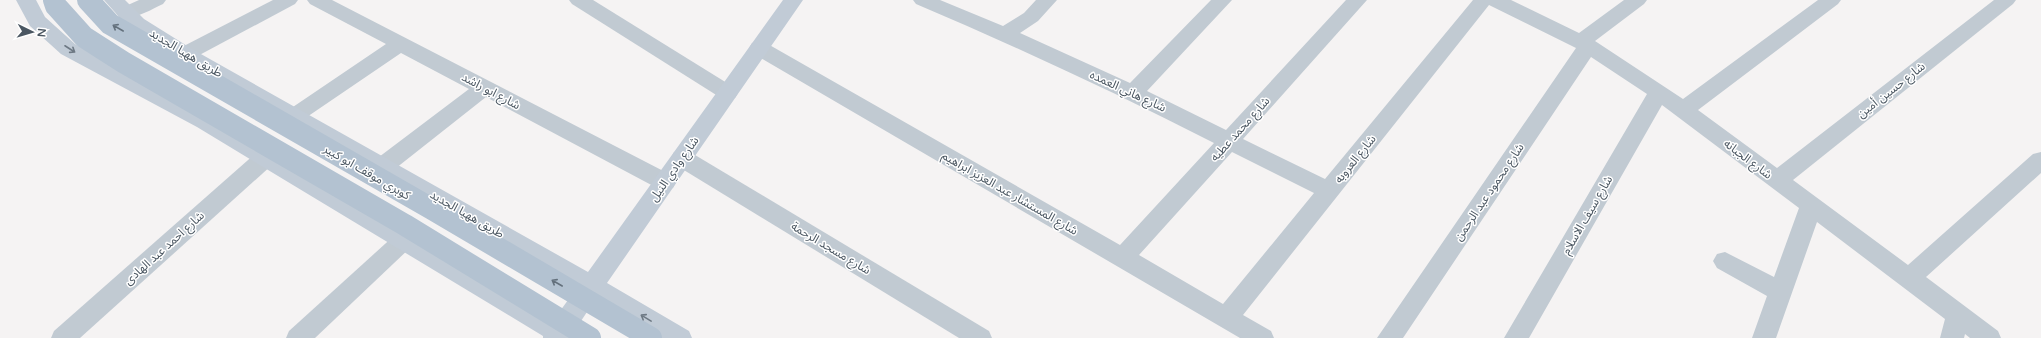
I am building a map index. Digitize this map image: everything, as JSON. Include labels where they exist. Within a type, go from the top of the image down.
[{"type":"main road","points":[[54,0],[56,6],[84,37],[116,58],[405,225],[590,338]]},
{"type":"main road","name":"كوبري موقف ابو كبير","points":[[88,0],[110,24],[432,209],[651,338]]},
{"type":"street","points":[[26,0],[37,21],[68,49],[204,122],[404,240],[560,336]]},
{"type":"street","points":[[120,6],[156,0]]},
{"type":"street","points":[[185,54],[288,0]]},
{"type":"street","name":"شارع ابو راشد","points":[[317,0],[665,182]]},
{"type":"street","points":[[579,0],[728,93]]},
{"type":"street","name":"شارع وادي النيل","points":[[560,336],[592,286],[793,0]]},
{"type":"street","name":"شارع هاني العمده","points":[[923,0],[1005,34],[1133,93],[1230,140],[1329,191]]},
{"type":"street","points":[[1005,34],[1031,17],[1047,0]]},
{"type":"street","points":[[1133,93],[1222,0]]},
{"type":"street","name":"شارع محمد عطيه","points":[[1122,258],[1357,0]]},
{"type":"street","name":"شارع العروبه","points":[[1226,318],[1483,0]]},
{"type":"street","name":"شارع الجبانه","points":[[1495,0],[1584,44],[1659,92],[1989,338]]},
{"type":"street","name":"شارع محمود عبد الرحمن","points":[[1389,338],[1584,44],[1638,0]]},
{"type":"street","points":[[1683,110],[1830,0]]},
{"type":"street","name":"شارع حسين أمين","points":[[1777,180],[2006,0]]},
{"type":"street","name":"طريق ههيا الجديد","points":[[120,6],[137,24],[185,54],[383,166],[680,338]]},
{"type":"street","points":[[294,116],[400,44]]},
{"type":"street","name":"شارع المستشار عبد العزيز ابراهيم","points":[[759,48],[1262,338]]},
{"type":"street","points":[[383,166],[484,88]]},
{"type":"street","name":"شارع سيف الاسلام","points":[[1516,338],[1659,92]]},
{"type":"street","name":"شارع احمد عبد الهادى","points":[[63,338],[265,158]]},
{"type":"street","name":"شارع مسجد الرحمة","points":[[682,158],[980,338]]},
{"type":"street","points":[[1909,278],[2041,160]]},
{"type":"street","points":[[1764,338],[1812,206]]},
{"type":"street","points":[[298,338],[404,240]]},
{"type":"street","points":[[1725,261],[1781,292]]},
{"type":"street","points":[[1952,338],[1958,315]]}]
